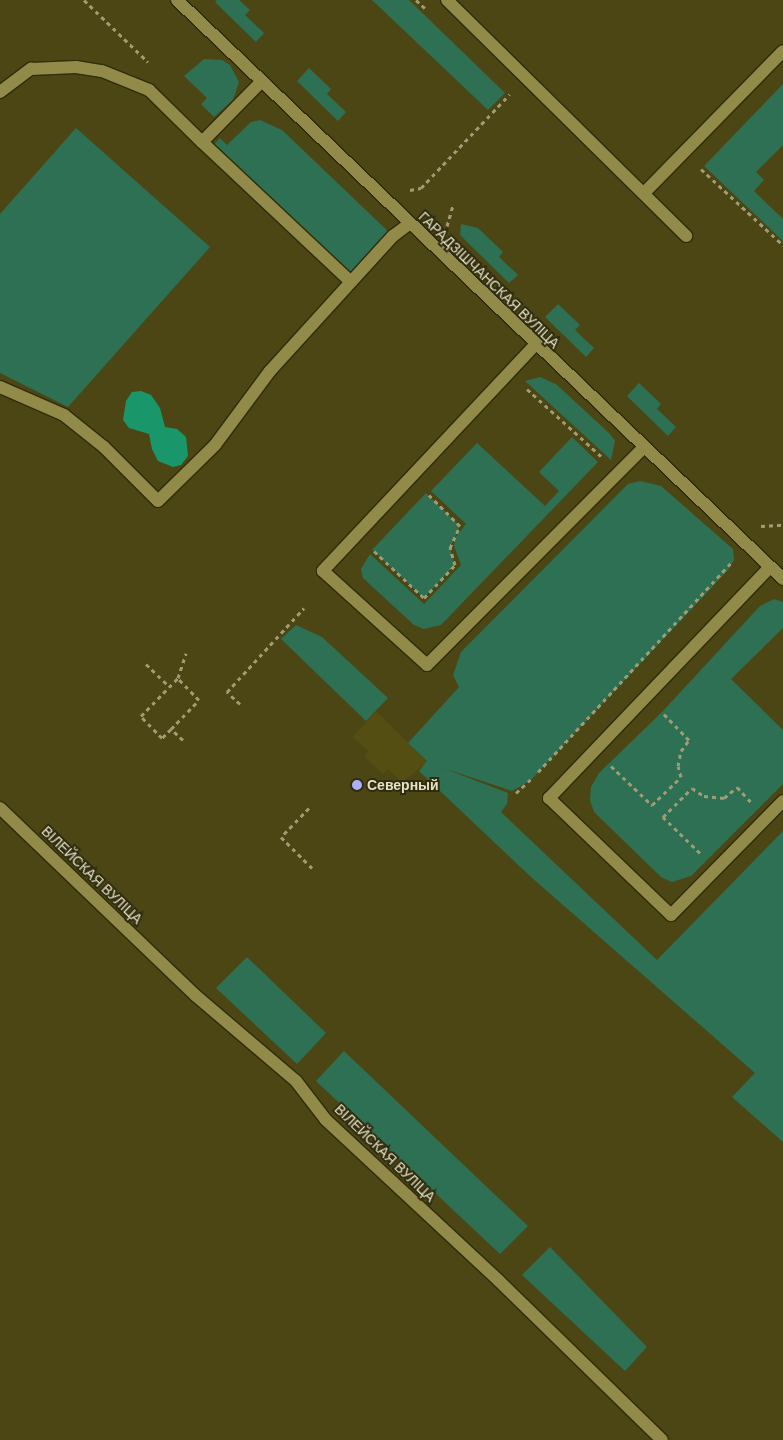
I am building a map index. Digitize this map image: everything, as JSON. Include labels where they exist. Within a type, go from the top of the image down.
[{"type":"street","name":"ГАРАДЗІШЧАНСКАЯ ВУЛІЦА","points":[[177,0],[535,345],[783,579]]},
{"type":"street","points":[[447,0],[645,192],[686,236]]},
{"type":"street","points":[[645,192],[783,51]]},
{"type":"street","points":[[0,92],[31,69],[76,67],[102,71],[149,90],[351,282]]},
{"type":"street","points":[[202,142],[261,82]]},
{"type":"street","points":[[0,387],[64,415],[104,448],[158,500],[215,445],[270,371],[393,236],[409,224]]},
{"type":"street","points":[[535,345],[323,571],[427,665],[644,447]]},
{"type":"street","points":[[770,567],[549,798],[671,915],[783,801]]},
{"type":"street","name":"ВІЛЕЙСКАЯ ВУЛІЦА","points":[[0,808],[195,995],[296,1081],[326,1120],[498,1280],[662,1440]]},
{"type":"path","points":[[427,180],[511,92]]},
{"type":"path","points":[[698,166],[783,245]]},
{"type":"path","points":[[521,383],[607,462]]},
{"type":"path","points":[[370,548],[424,598],[455,565],[450,548],[460,526],[425,491]]},
{"type":"path","points":[[516,793],[728,570],[733,554]]},
{"type":"path","points":[[240,704],[227,692],[304,608]]},
{"type":"path","points":[[178,678],[199,700],[162,738],[141,716],[178,678],[186,653]]},
{"type":"path","points":[[146,664],[169,686]]},
{"type":"path","points":[[609,763],[652,805],[681,777],[678,766],[681,751],[690,740],[662,712]]},
{"type":"path","points":[[171,729],[183,740]]},
{"type":"path","points":[[707,860],[663,816],[692,788],[704,796],[724,798],[737,787],[753,803]]},
{"type":"path","points":[[309,808],[281,837],[312,868]]},
{"type":"shaded area","points":[[376,711],[427,762],[402,782],[388,769],[383,774],[364,756],[368,751],[353,737]]},
{"type":"green space","points":[[217,0],[239,0],[250,10],[245,15],[264,33],[256,42],[215,2]]},
{"type":"green space","points":[[372,0],[409,0],[505,93],[488,110]]},
{"type":"green space","points":[[204,59],[222,60],[230,65],[239,82],[233,100],[214,117],[201,104],[207,98],[184,76]]},
{"type":"green space","points":[[309,68],[331,89],[327,94],[346,112],[338,121],[297,81]]},
{"type":"green space","points":[[783,84],[783,145],[756,172],[764,180],[754,191],[783,219],[783,241],[704,166]]},
{"type":"green space","points":[[260,120],[282,130],[393,236],[351,282],[210,149],[220,138],[227,145],[251,122]]},
{"type":"green space","points":[[76,128],[210,247],[68,407],[0,373],[0,214]]},
{"type":"green space","points":[[461,224],[478,228],[503,252],[499,257],[518,275],[509,283],[460,235]]},
{"type":"green space","points":[[558,304],[580,325],[575,330],[594,348],[586,357],[545,317]]},
{"type":"green space","points":[[540,377],[556,384],[610,434],[615,441],[611,460],[525,381]]},
{"type":"green space","points":[[639,383],[661,404],[657,409],[676,427],[668,436],[627,396]]},
{"type":"green space","points":[[141,391],[151,395],[160,408],[165,427],[177,429],[186,437],[188,456],[181,465],[173,467],[158,461],[152,449],[149,434],[129,428],[123,420],[126,401],[132,392]]},
{"type":"green space","points":[[572,437],[598,462],[441,625],[424,629],[414,625],[363,578],[361,569],[370,554],[424,604],[461,565],[454,546],[455,538],[466,524],[431,491],[477,443],[545,506],[559,491],[539,472]]},
{"type":"green space","points":[[640,481],[661,486],[733,549],[734,560],[728,570],[531,780],[512,791],[443,768],[508,793],[507,804],[501,812],[657,960],[783,831],[783,1142],[732,1097],[755,1073],[531,877],[419,771],[427,761],[408,743],[459,687],[453,675],[461,652],[628,484]]},
{"type":"green space","points":[[426,493],[460,526],[450,548],[455,565],[424,598],[372,550]]},
{"type":"green space","points":[[774,599],[783,602],[783,628],[731,679],[783,730],[783,784],[691,876],[672,882],[661,877],[594,812],[590,800],[591,787],[599,773],[662,712],[760,606]]},
{"type":"green space","points":[[296,625],[322,637],[388,698],[366,721],[281,639]]},
{"type":"green space","points":[[247,957],[326,1033],[297,1064],[216,988]]},
{"type":"green space","points":[[344,1051],[528,1226],[500,1254],[316,1081]]},
{"type":"green space","points":[[550,1247],[647,1347],[625,1371],[522,1275]]},
{"type":"place","name":"Северный","points":[[357,785]]}]
